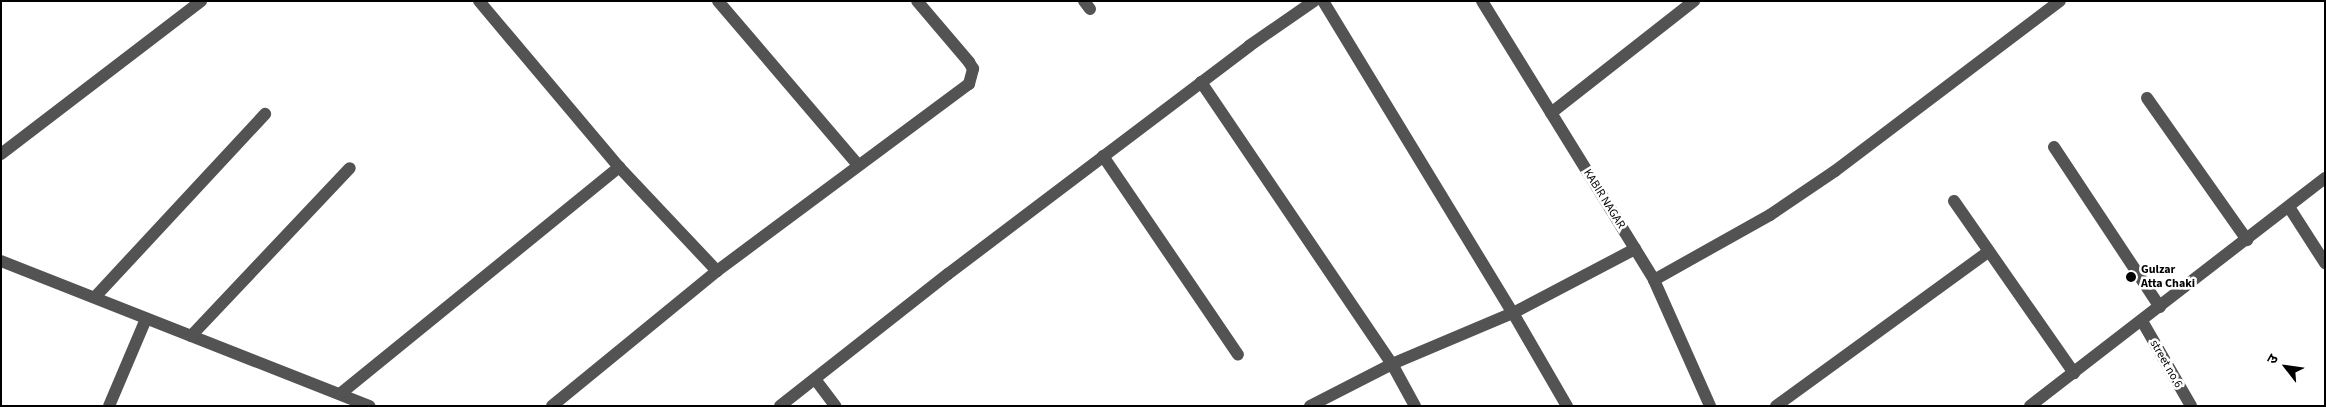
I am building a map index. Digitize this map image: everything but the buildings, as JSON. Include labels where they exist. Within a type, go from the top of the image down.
[{"type":"street","points":[[1,154],[201,1]]},
{"type":"street","points":[[479,1],[619,167],[717,271]]},
{"type":"street","points":[[718,1],[858,165]]},
{"type":"street","points":[[552,406],[717,271],[969,84],[973,69],[969,62],[917,1]]},
{"type":"street","points":[[780,406],[1103,156],[1201,82],[1314,1]]},
{"type":"street","points":[[1323,1],[1513,313],[1567,406]]},
{"type":"street","name":"KABIR NAGAR","points":[[1482,1],[1654,280],[1710,406]]},
{"type":"street","points":[[1550,113],[1694,1]]},
{"type":"street","points":[[1654,280],[1770,215],[1835,171],[2060,1]]},
{"type":"street","points":[[1201,82],[1392,364],[1415,406]]},
{"type":"street","points":[[2146,98],[2247,240]]},
{"type":"street","points":[[95,297],[265,114]]},
{"type":"street","points":[[2054,147],[2160,307]]},
{"type":"street","points":[[1103,156],[1238,355]]},
{"type":"street","points":[[340,394],[619,167]]},
{"type":"street","points":[[191,336],[350,168]]},
{"type":"street","points":[[2030,406],[2325,178]]},
{"type":"street","points":[[1954,201],[2074,373]]},
{"type":"street","points":[[2289,207],[2325,263]]},
{"type":"street","points":[[1310,406],[1392,364],[1513,313],[1635,249]]},
{"type":"street","points":[[1776,406],[1989,252]]},
{"type":"street","points":[[1,261],[369,406]]},
{"type":"street","points":[[109,406],[146,319]]},
{"type":"street","name":"street no.6","points":[[2142,321],[2191,406]]},
{"type":"street","points":[[815,379],[835,406]]},
{"type":"place","name":"Gulzar Atta Chaki","points":[[2131,277]]}]
